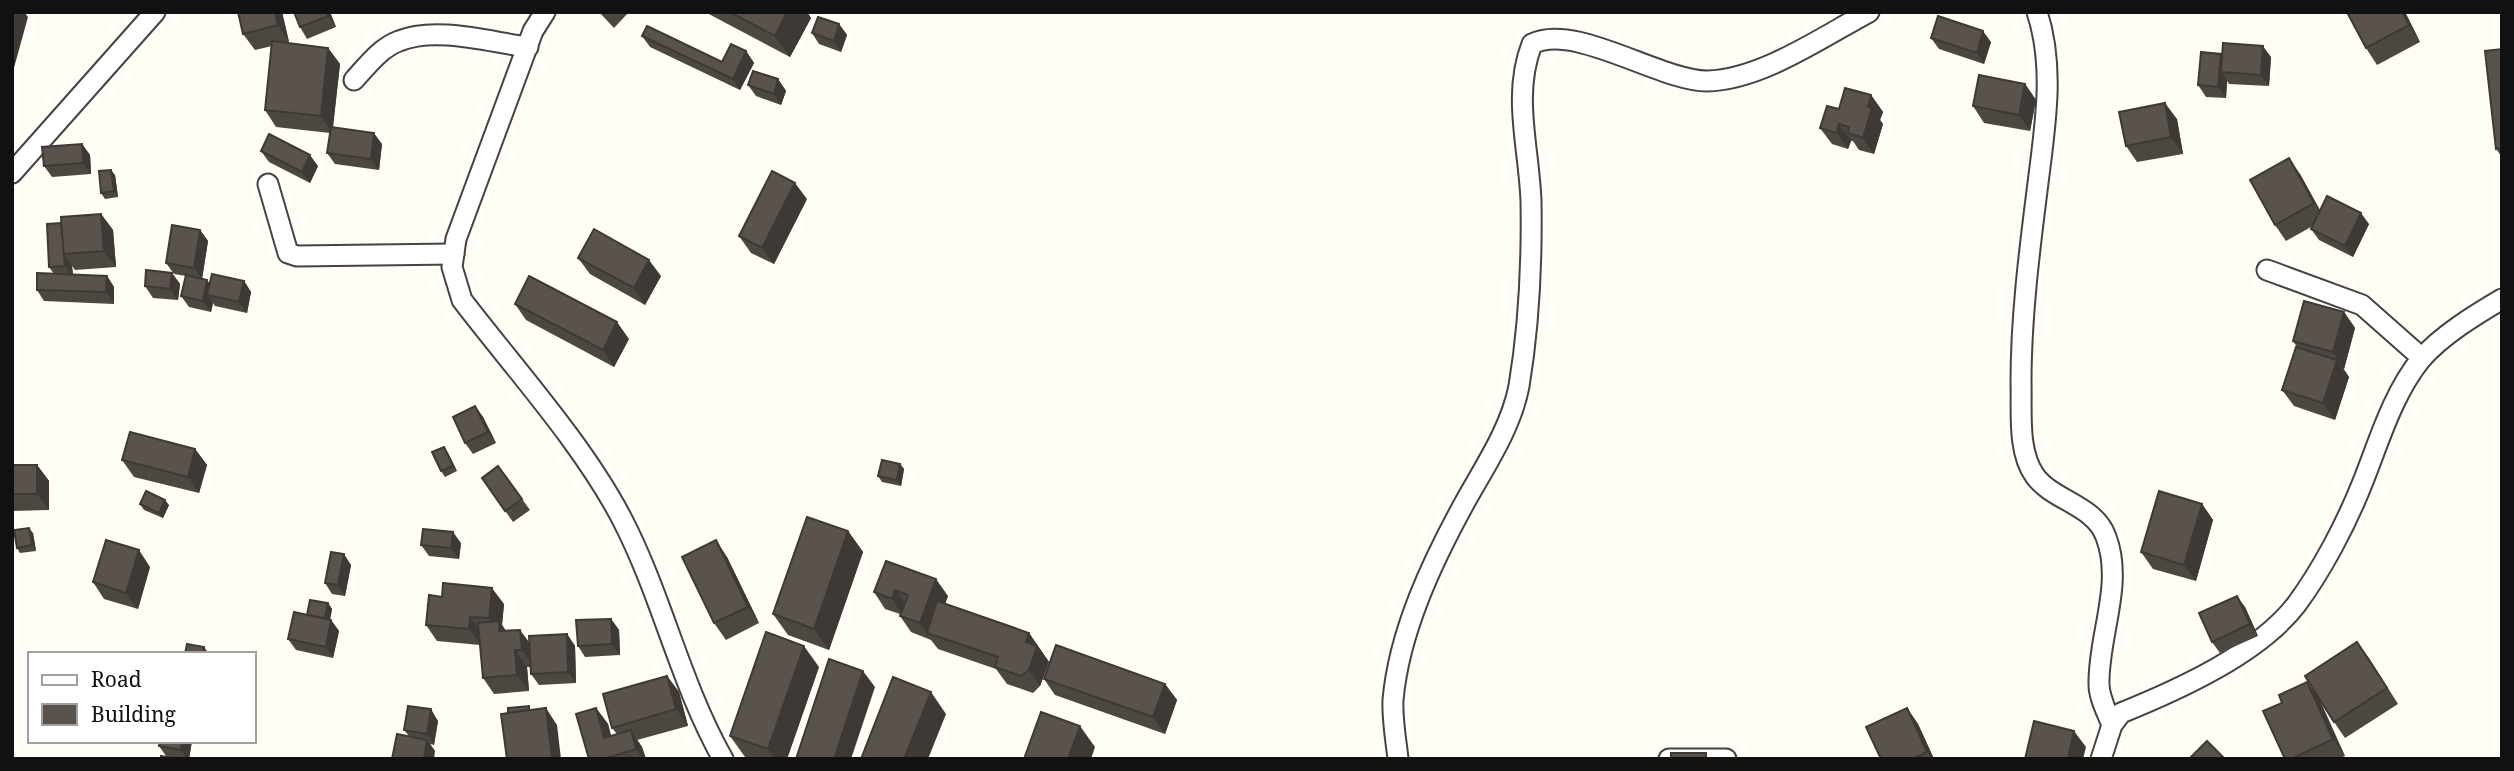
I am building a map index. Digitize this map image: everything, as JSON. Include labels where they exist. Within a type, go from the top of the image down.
[{"type":"street","points":[[12,173],[155,12]]},
{"type":"street","points":[[545,12],[528,47],[456,239],[452,267],[462,300],[598,476],[623,521],[706,730],[723,759]]},
{"type":"street","points":[[1398,759],[1393,703],[1399,661],[1411,620],[1457,516],[1501,437],[1518,389],[1530,276],[1531,198],[1521,97],[1524,65],[1532,44],[1545,37],[1565,40],[1704,81],[1733,79],[1762,68],[1868,12]]},
{"type":"street","points":[[2038,12],[2046,38],[2048,65],[2045,129],[2027,284],[2021,378],[2023,442],[2034,475],[2092,517],[2106,536],[2112,569],[2099,685],[2112,725]]},
{"type":"street","points":[[354,80],[379,54],[398,41],[416,37],[439,36],[528,47]]},
{"type":"street","points":[[268,184],[288,253],[297,256],[454,254]]},
{"type":"street","points":[[2267,270],[2361,305],[2422,358]]},
{"type":"street","points":[[2101,759],[2112,725],[2121,713],[2230,660],[2295,606],[2361,487],[2402,390],[2422,358],[2452,333],[2502,299]]},
{"type":"street","points":[[1669,759],[1726,759]]},
{"type":"building","points":[[238,12],[275,12],[278,25],[243,34]]},
{"type":"building","points":[[294,12],[327,12],[328,16],[300,27]]},
{"type":"building","points":[[730,12],[787,12],[775,36]]},
{"type":"building","points":[[2402,12],[2409,25],[2366,48],[2348,14]]},
{"type":"building","points":[[1938,16],[1983,31],[1977,53],[1931,38]]},
{"type":"building","points":[[818,17],[839,24],[834,41],[812,33]]},
{"type":"building","points":[[647,26],[722,62],[731,44],[746,51],[733,79],[642,36]]},
{"type":"building","points":[[272,41],[328,48],[321,116],[265,110]]},
{"type":"building","points":[[2223,43],[2263,46],[2261,75],[2221,72]]},
{"type":"building","points":[[2502,49],[2502,148],[2496,149],[2485,51]]},
{"type":"building","points":[[2201,52],[2221,54],[2218,87],[2198,85]]},
{"type":"building","points":[[753,71],[778,79],[774,94],[748,85]]},
{"type":"building","points":[[1979,75],[2025,84],[2019,115],[1973,106]]},
{"type":"building","points":[[1845,88],[1871,95],[1868,107],[1872,108],[1863,138],[1848,133],[1849,127],[1839,124],[1837,133],[1820,128],[1827,106],[1839,109]]},
{"type":"building","points":[[2165,103],[2171,137],[2126,146],[2119,112]]},
{"type":"building","points":[[331,127],[374,133],[371,159],[327,153]]},
{"type":"building","points":[[269,134],[310,155],[302,172],[261,151]]},
{"type":"building","points":[[82,144],[83,163],[44,166],[42,147]]},
{"type":"building","points":[[2289,158],[2314,203],[2275,225],[2250,180]]},
{"type":"building","points":[[111,170],[114,191],[101,193],[99,171]]},
{"type":"building","points":[[772,171],[795,183],[762,248],[739,236]]},
{"type":"building","points":[[2327,196],[2361,213],[2345,246],[2311,229]]},
{"type":"building","points":[[101,214],[104,251],[63,254],[61,217]]},
{"type":"building","points":[[61,223],[65,266],[49,267],[47,224]]},
{"type":"building","points":[[172,225],[200,230],[194,268],[166,263]]},
{"type":"building","points":[[594,229],[649,260],[634,288],[578,258]]},
{"type":"building","points":[[146,270],[172,273],[170,289],[145,286]]},
{"type":"building","points":[[37,273],[107,276],[106,292],[37,290]]},
{"type":"building","points":[[212,274],[244,281],[239,302],[207,295]]},
{"type":"building","points":[[186,275],[207,280],[203,301],[181,296]]},
{"type":"building","points":[[529,276],[617,322],[603,350],[515,304]]},
{"type":"building","points":[[2304,301],[2344,312],[2333,352],[2293,341]]},
{"type":"building","points":[[2296,347],[2337,360],[2323,403],[2282,390]]},
{"type":"building","points":[[475,406],[488,432],[465,443],[453,417]]},
{"type":"building","points":[[130,432],[195,449],[188,477],[122,460]]},
{"type":"building","points":[[444,447],[453,466],[441,471],[432,452]]},
{"type":"building","points":[[882,460],[900,464],[897,480],[878,476]]},
{"type":"building","points":[[12,465],[37,465],[37,494],[12,494]]},
{"type":"building","points":[[498,466],[522,499],[505,511],[482,478]]},
{"type":"building","points":[[146,491],[165,500],[159,513],[140,504]]},
{"type":"building","points":[[2159,491],[2202,504],[2184,565],[2141,552]]},
{"type":"building","points":[[807,517],[848,531],[814,629],[773,614]]},
{"type":"building","points":[[29,528],[32,545],[17,548],[14,530]]},
{"type":"building","points":[[423,529],[453,532],[451,548],[421,545]]},
{"type":"building","points":[[106,540],[139,550],[126,593],[93,582]]},
{"type":"building","points":[[716,540],[748,607],[714,623],[682,557]]},
{"type":"building","points":[[331,552],[344,554],[338,585],[325,583]]},
{"type":"building","points":[[886,561],[936,579],[920,623],[900,616],[908,595],[895,590],[892,599],[874,592]]},
{"type":"building","points":[[443,583],[492,588],[489,618],[470,617],[469,629],[426,625],[429,595],[442,597]]},
{"type":"building","points":[[2237,596],[2250,624],[2212,642],[2199,613]]},
{"type":"building","points":[[310,600],[328,603],[325,618],[307,615]]},
{"type":"building","points":[[937,601],[1029,633],[1026,642],[1037,646],[1029,670],[1021,676],[995,667],[998,657],[927,633]]},
{"type":"building","points":[[294,612],[331,620],[326,647],[288,639]]},
{"type":"building","points":[[611,619],[612,644],[578,646],[576,620]]},
{"type":"building","points":[[499,621],[499,631],[520,630],[522,650],[515,650],[517,675],[483,678],[478,623]]},
{"type":"building","points":[[766,632],[804,646],[768,749],[730,736]]},
{"type":"building","points":[[567,634],[568,672],[531,674],[529,636]]},
{"type":"building","points":[[2357,642],[2387,688],[2334,722],[2305,676]]},
{"type":"building","points":[[187,644],[204,647],[203,652],[185,652]]},
{"type":"building","points":[[1056,645],[1165,684],[1153,717],[1044,679]]},
{"type":"building","points":[[829,659],[863,671],[834,759],[796,759]]},
{"type":"building","points":[[667,676],[676,709],[612,728],[603,694]]},
{"type":"building","points":[[893,677],[931,692],[904,759],[861,759]]},
{"type":"building","points":[[2307,682],[2333,739],[2291,759],[2285,759],[2263,711],[2282,703],[2279,695]]},
{"type":"building","points":[[408,706],[431,709],[427,734],[404,730]]},
{"type":"building","points":[[529,706],[529,710],[508,713],[508,708]]},
{"type":"building","points":[[546,708],[552,759],[507,759],[501,714]]},
{"type":"building","points":[[596,708],[604,738],[631,730],[636,749],[604,759],[589,759],[576,714]]},
{"type":"building","points":[[1907,708],[1927,752],[1912,759],[1881,759],[1866,727]]},
{"type":"building","points":[[1041,712],[1080,726],[1068,759],[1024,759]]},
{"type":"building","points":[[2034,721],[2074,731],[2068,759],[2025,759]]},
{"type":"building","points":[[397,734],[427,740],[424,759],[392,759]]},
{"type":"building","points":[[2207,741],[2225,759],[2189,759]]},
{"type":"building","points":[[160,743],[182,743],[181,750],[159,746]]},
{"type":"building","points":[[1671,753],[1706,753],[1706,759],[1671,759]]}]
